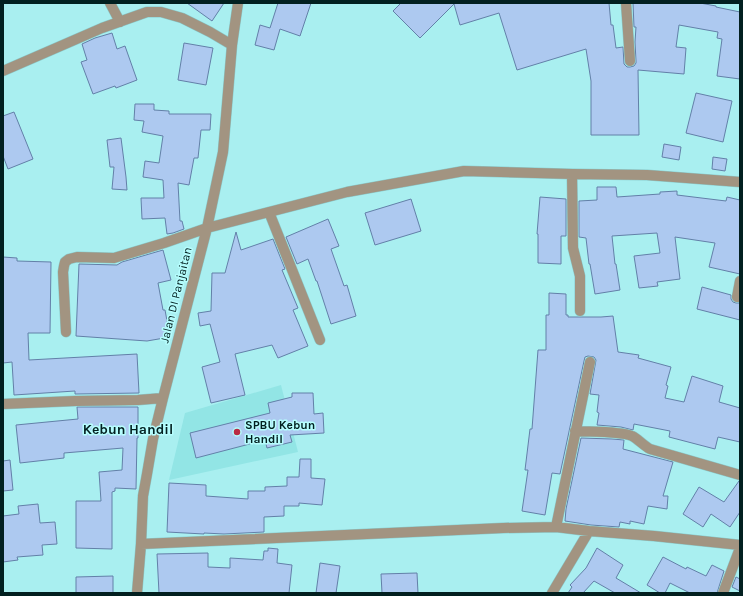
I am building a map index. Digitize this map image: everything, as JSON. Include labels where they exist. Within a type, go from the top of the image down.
[{"type":"street","points":[[110,3],[120,22]]},
{"type":"street","name":"Jalan DI Panjaitan","points":[[137,593],[143,496],[153,439],[207,228],[223,152],[232,46],[238,3]]},
{"type":"street","points":[[626,3],[630,61]]},
{"type":"street","points":[[3,71],[102,28],[147,12],[162,12],[182,18],[210,32],[232,46]]},
{"type":"street","points":[[66,332],[63,272],[64,266],[69,259],[77,257],[114,258],[207,228],[346,192],[464,171],[647,175],[740,182]]},
{"type":"street","points":[[572,174],[573,248],[580,276],[580,310]]},
{"type":"street","points":[[269,212],[320,340]]},
{"type":"street","points":[[736,297],[740,282]]},
{"type":"street","points":[[556,527],[590,362]]},
{"type":"street","points":[[3,404],[163,398]]},
{"type":"street","points":[[576,431],[622,433],[631,436],[650,449],[740,475]]},
{"type":"street","points":[[141,544],[556,527],[740,545]]},
{"type":"street","points":[[552,593],[590,531]]},
{"type":"street","points":[[722,593],[740,548]]},
{"type":"shaded area","name":"SPBU Kebun Handil","points":[[281,385],[298,452],[169,480],[185,413]]},
{"type":"building","points":[[187,3],[224,3],[212,21]]},
{"type":"building","points":[[278,3],[311,3],[300,36],[280,29],[274,50],[255,45],[260,25],[270,28]]},
{"type":"building","points":[[401,3],[609,3],[611,25],[613,25],[616,48],[623,47],[624,64],[627,67],[634,66],[636,63],[636,27],[634,27],[633,3],[700,3],[716,6],[740,12],[740,79],[717,76],[722,39],[717,38],[718,32],[679,25],[676,47],[686,48],[684,74],[638,70],[639,135],[591,135],[591,81],[586,49],[517,70],[499,13],[460,25],[454,4],[420,38],[393,11]]},
{"type":"building","points":[[112,33],[117,49],[125,46],[137,80],[116,88],[115,86],[93,94],[81,62],[87,60],[82,44]]},
{"type":"building","points":[[184,43],[213,48],[206,85],[178,80]]},
{"type":"building","points":[[696,93],[732,101],[723,142],[686,133]]},
{"type":"building","points":[[135,104],[154,104],[154,110],[169,111],[169,114],[211,114],[210,130],[201,130],[198,158],[194,158],[189,185],[178,183],[180,221],[182,221],[184,229],[173,233],[167,234],[165,218],[142,219],[141,198],[164,198],[163,180],[143,177],[145,161],[159,163],[163,136],[142,132],[144,121],[134,120]]},
{"type":"building","points":[[14,112],[33,159],[8,169],[3,156],[3,116]]},
{"type":"building","points":[[121,138],[127,190],[112,189],[114,167],[110,167],[107,140]]},
{"type":"building","points":[[664,144],[681,147],[679,160],[662,157]]},
{"type":"building","points":[[713,157],[727,159],[725,171],[712,169]]},
{"type":"building","points":[[597,187],[616,187],[617,197],[660,194],[660,192],[677,191],[677,195],[726,201],[727,197],[740,200],[740,274],[709,267],[715,243],[675,237],[680,279],[657,282],[658,286],[639,288],[634,256],[660,253],[657,233],[612,236],[620,290],[595,294],[586,238],[579,237],[579,201],[597,200]]},
{"type":"building","points":[[540,197],[566,199],[566,236],[561,236],[561,264],[538,263],[537,234]]},
{"type":"building","points":[[411,199],[421,231],[375,245],[365,213]]},
{"type":"building","points":[[328,219],[339,246],[331,249],[344,286],[347,285],[356,316],[331,324],[308,259],[297,264],[286,237]]},
{"type":"building","points":[[236,232],[241,250],[273,239],[285,269],[282,270],[298,308],[293,310],[308,346],[278,358],[272,345],[235,354],[245,395],[211,403],[202,367],[220,362],[210,324],[200,326],[198,313],[211,311],[212,273],[225,273]]},
{"type":"building","points":[[163,250],[171,280],[158,283],[170,337],[147,341],[76,336],[79,264],[117,265],[122,262]]},
{"type":"building","points":[[3,257],[17,258],[17,261],[51,262],[50,333],[28,333],[29,360],[137,354],[139,393],[75,394],[75,391],[14,395],[12,362],[3,363]]},
{"type":"building","points":[[702,287],[731,295],[733,302],[740,303],[740,320],[697,309]]},
{"type":"building","points":[[549,293],[566,294],[566,315],[568,315],[568,317],[613,316],[618,352],[639,355],[638,358],[671,367],[666,385],[668,386],[665,398],[684,402],[692,376],[723,386],[719,402],[740,408],[740,442],[718,437],[715,449],[669,437],[670,431],[634,424],[633,430],[621,427],[597,425],[599,395],[590,394],[596,360],[594,357],[588,356],[585,357],[584,361],[560,474],[552,473],[545,515],[522,511],[528,470],[525,470],[530,429],[532,429],[538,350],[546,350],[546,315],[549,315]]},
{"type":"building","points":[[292,393],[313,393],[314,414],[323,413],[324,433],[290,435],[292,442],[267,448],[265,440],[196,458],[190,433],[270,413],[268,403],[292,397]]},
{"type":"building","points":[[77,407],[138,407],[136,489],[115,488],[115,491],[112,492],[112,549],[76,548],[76,501],[101,501],[99,472],[122,470],[123,448],[64,453],[64,458],[20,463],[16,425],[78,419]]},
{"type":"building","points":[[581,438],[624,440],[623,449],[673,462],[663,496],[668,496],[667,509],[648,506],[644,524],[630,521],[630,524],[620,522],[619,527],[565,521],[566,509]]},
{"type":"building","points":[[300,459],[311,459],[311,478],[325,479],[322,505],[299,503],[299,506],[284,506],[284,516],[264,517],[264,532],[204,534],[167,532],[169,483],[206,485],[206,496],[248,499],[248,491],[265,491],[265,487],[287,486],[287,477],[299,477]]},
{"type":"building","points":[[10,460],[13,490],[3,491],[3,461]]},
{"type":"building","points":[[739,481],[740,512],[730,527],[711,514],[703,527],[683,514],[699,487],[724,502]]},
{"type":"building","points":[[38,504],[40,523],[55,522],[57,544],[42,545],[43,555],[17,557],[18,560],[3,562],[3,516],[19,514],[18,506]]},
{"type":"building","points":[[268,548],[278,549],[277,563],[292,565],[289,593],[159,593],[157,554],[208,553],[208,567],[230,568],[230,558],[263,560],[264,551],[268,551]]},
{"type":"building","points":[[597,548],[623,565],[616,578],[641,593],[615,593],[594,581],[583,593],[568,593],[572,587],[570,585],[586,568]]},
{"type":"building","points":[[663,557],[686,569],[687,567],[706,576],[712,565],[724,571],[717,593],[690,593],[670,583],[665,593],[660,593],[647,585]]},
{"type":"building","points":[[320,563],[340,566],[336,593],[316,593]]},
{"type":"building","points":[[417,573],[418,593],[382,593],[381,574]]},
{"type":"building","points":[[113,576],[113,593],[76,593],[76,577]]},
{"type":"building","points":[[736,577],[740,579],[740,591],[732,587]]},
{"type":"place","name":"SPBU Kebun Handil","points":[[237,432]]},
{"type":"district","name":"Kebun Handil","points":[[128,429]]}]
